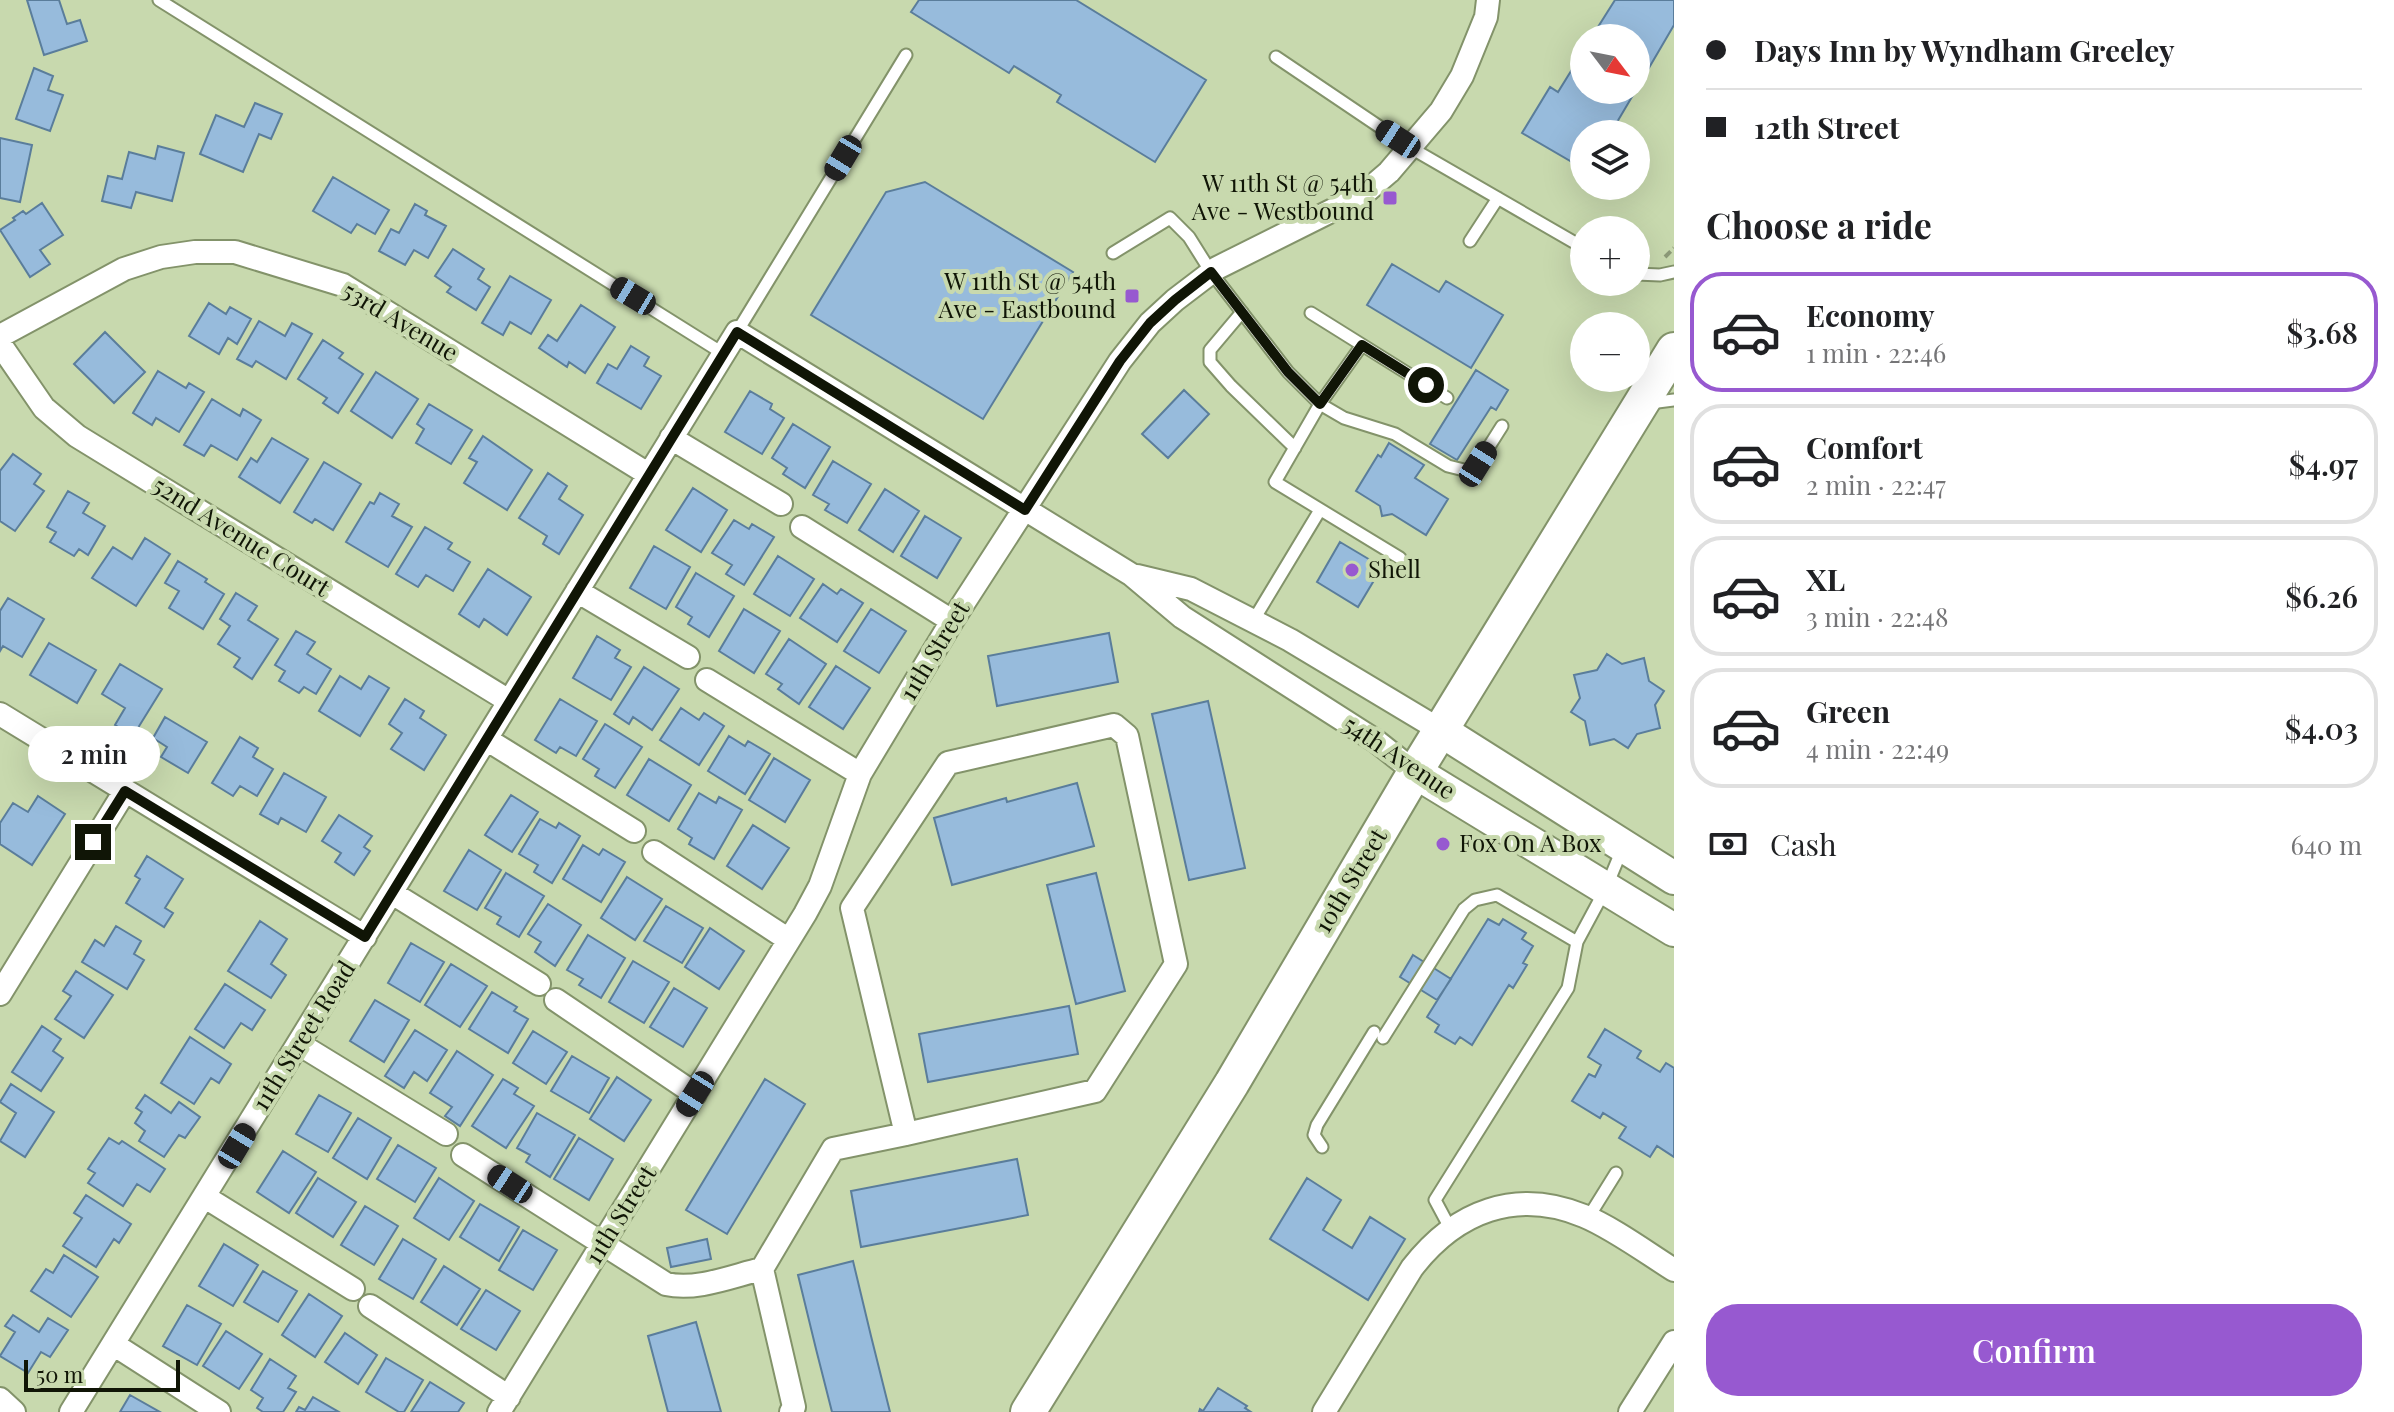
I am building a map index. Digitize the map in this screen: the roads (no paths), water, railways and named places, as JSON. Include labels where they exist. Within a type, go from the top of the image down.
[{"type":"main road","name":"10th Street","points":[[1028,1412],[1232,1083],[1440,730],[1658,402],[1674,350]]},
{"type":"street","name":"11th Street","points":[[504,1404],[820,886],[860,774],[952,621],[1120,361],[1150,323],[1211,272],[1361,196],[1411,148],[1441,111],[1462,76],[1486,17],[1488,0]]},
{"type":"street","name":"53rd Avenue","points":[[0,336],[124,269],[161,257],[195,252],[235,252],[343,285],[648,474]]},
{"type":"street","name":"11th Street Road","points":[[71,1412],[737,332]]},
{"type":"street","name":"54th Avenue","points":[[737,332],[1132,575],[1182,617],[1376,741],[1415,772],[1674,930]]},
{"type":"street","name":"52nd Avenue Court","points":[[0,344],[44,408],[77,436],[509,701]]},
{"type":"street","points":[[671,438],[781,504]]},
{"type":"street","points":[[802,527],[952,621]]},
{"type":"street","name":"54th Avenue","points":[[1132,575],[1191,589],[1290,640],[1440,730],[1674,878]]},
{"type":"street","points":[[577,591],[688,657]]},
{"type":"street","points":[[707,680],[860,774]]},
{"type":"street","points":[[0,714],[365,937]]},
{"type":"street","points":[[791,1412],[794,1407],[762,1269],[833,1149],[1095,1091],[1176,964],[1127,736],[1114,725],[948,763],[852,908]]},
{"type":"street","points":[[486,739],[634,831]]},
{"type":"street","points":[[0,994],[125,791]]},
{"type":"street","points":[[654,852],[789,940]]},
{"type":"street","points":[[820,886],[852,908],[906,1134]]},
{"type":"street","points":[[392,893],[539,984]]},
{"type":"street","points":[[556,1000],[695,1094]]},
{"type":"street","points":[[299,1044],[446,1134]]},
{"type":"street","points":[[463,1155],[666,1284],[679,1287],[694,1285],[762,1269]]},
{"type":"street","points":[[205,1197],[353,1289]]},
{"type":"street","points":[[1324,1412],[1412,1268],[1429,1246],[1450,1228],[1479,1213],[1531,1204],[1560,1208],[1588,1218],[1674,1270]]},
{"type":"street","points":[[370,1306],[504,1404]]},
{"type":"street","points":[[1630,1412],[1674,1342]]},
{"type":"street","points":[[113,1344],[219,1412]]},
{"type":"street","points":[[0,1399],[14,1412]]},
{"type":"lane","points":[[159,0],[724,354]]},
{"type":"lane","points":[[737,332],[906,55]]},
{"type":"lane","points":[[1276,57],[1411,148],[1570,240]]},
{"type":"lane","points":[[1470,241],[1498,198]]},
{"type":"lane","points":[[1113,253],[1170,218],[1189,237],[1211,272],[1288,372],[1320,404],[1344,418],[1384,429],[1448,466],[1468,471],[1478,464],[1502,426]]},
{"type":"lane","points":[[1650,275],[1674,272]]},
{"type":"lane","points":[[1242,312],[1210,350],[1210,362],[1295,448]]},
{"type":"lane","points":[[1311,313],[1447,398]]},
{"type":"lane","points":[[1362,345],[1320,404],[1275,482],[1400,558]]},
{"type":"lane","points":[[1253,622],[1320,510]]},
{"type":"lane","points":[[1450,1228],[1435,1200],[1568,988],[1577,942],[1624,846]]},
{"type":"lane","points":[[1322,1147],[1314,1135],[1317,1125],[1464,909],[1475,900],[1497,895],[1577,942]]},
{"type":"lane","points":[[1588,1218],[1616,1173]]},
{"type":"place","name":"W 11th St @ 54th Ave - Westbound","points":[[1390,198]]},
{"type":"place","name":"W 11th St @ 54th Ave - Eastbound","points":[[1132,296]]},
{"type":"place","name":"Shell","points":[[1352,570]]},
{"type":"place","name":"Fox On A Box","points":[[1443,844]]}]
